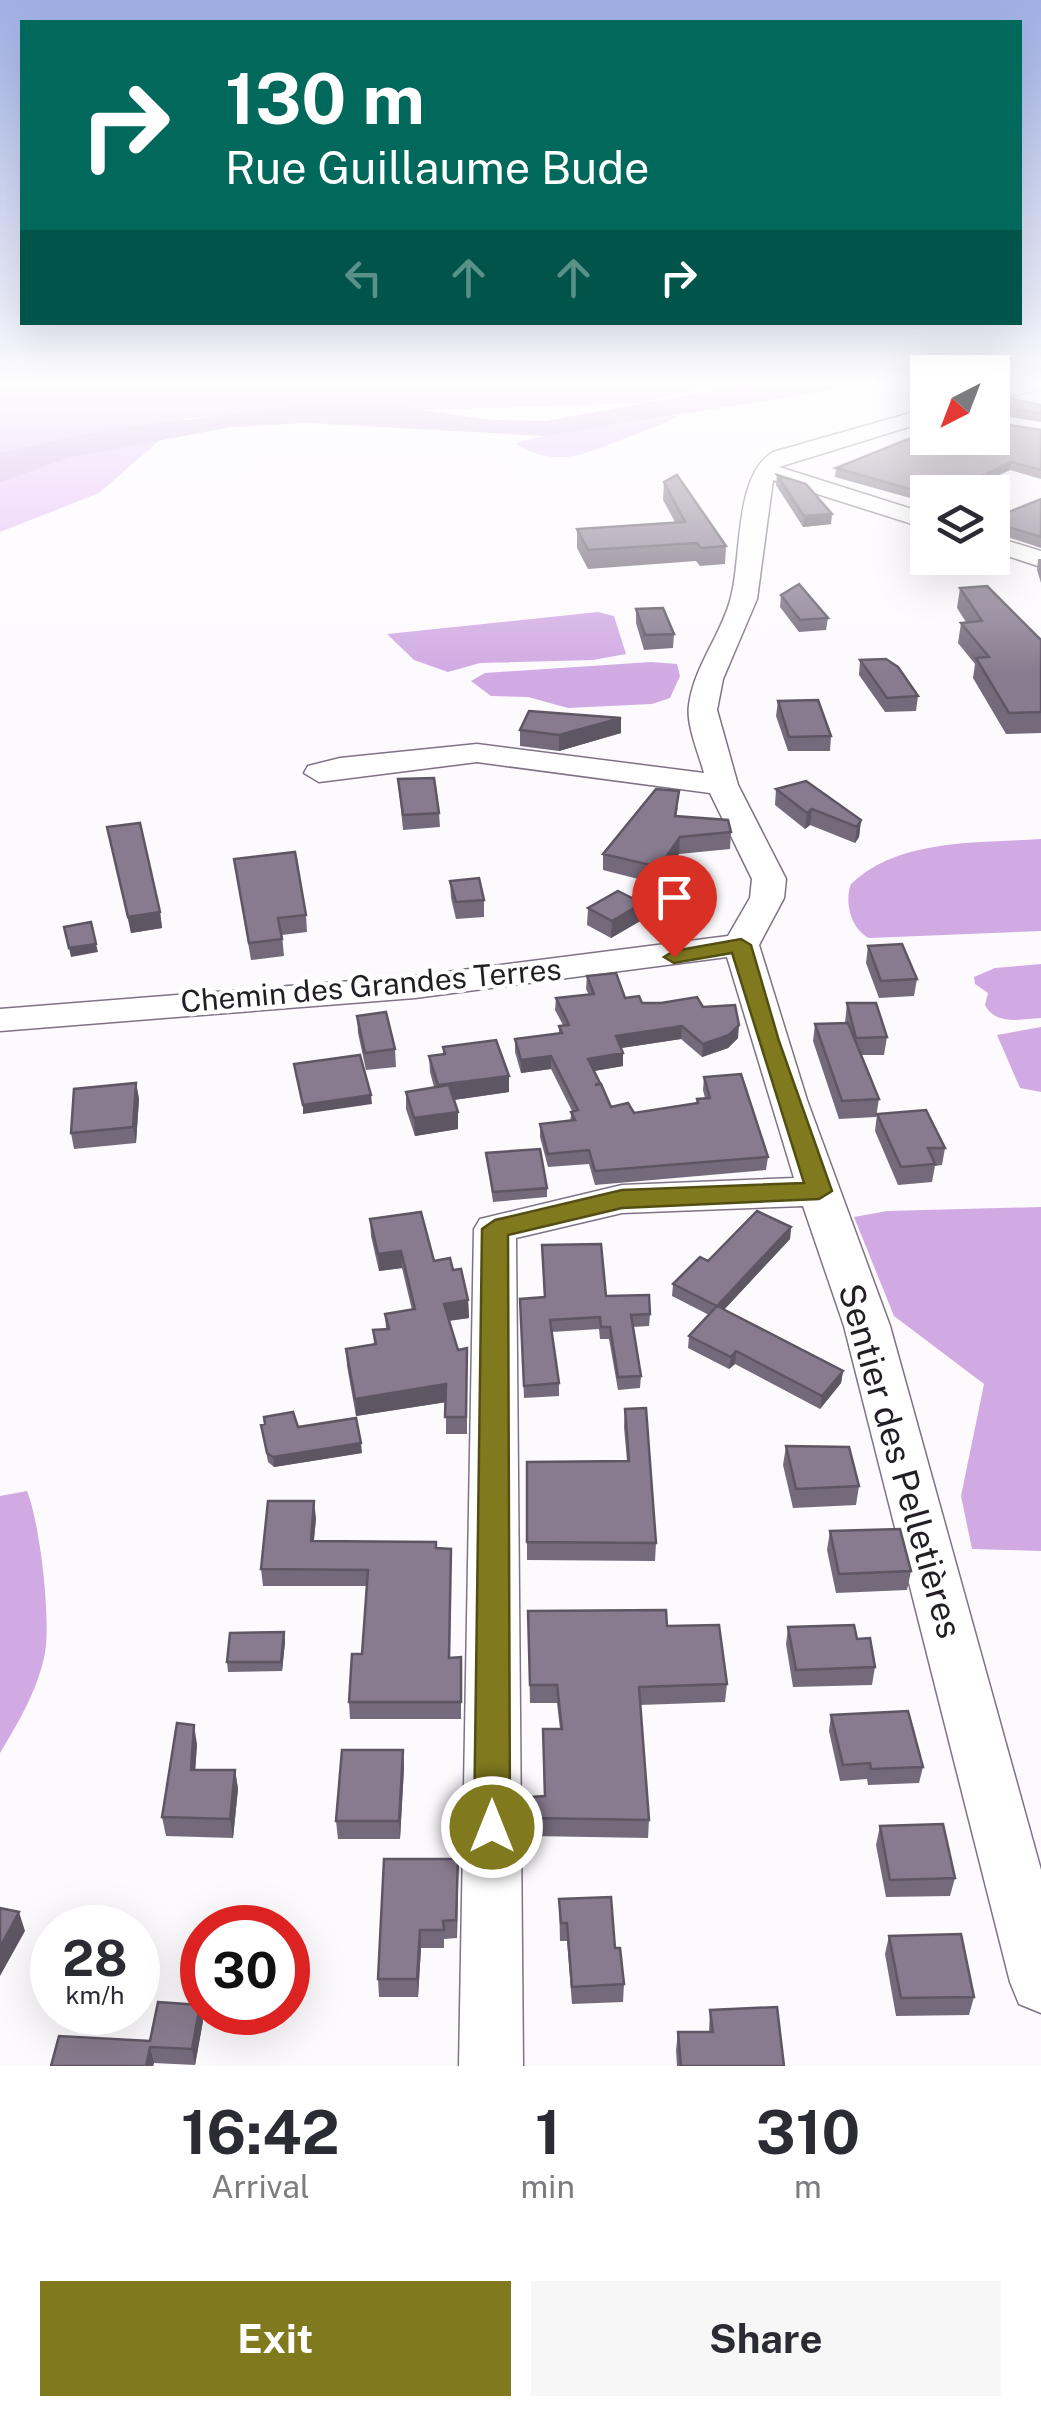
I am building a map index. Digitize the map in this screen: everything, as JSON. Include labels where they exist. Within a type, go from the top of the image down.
[{"type":"street","points":[[741,945],[767,898],[769,879],[722,785],[702,710],[709,679],[744,599],[762,480]]},
{"type":"street","points":[[798,480],[910,516]]},
{"type":"street","points":[[1010,549],[1041,559]]},
{"type":"street","points":[[319,773],[340,767],[476,753],[722,785]]},
{"type":"street","name":"Chemin des Grandes Terres","points":[[0,1020],[414,987],[741,945]]},
{"type":"street","name":"Sentier des Pelletières","points":[[741,945],[768,1041],[868,1326],[1041,1982]]},
{"type":"street","points":[[491,2066],[495,1229],[622,1199],[819,1191]]},
{"type":"shaded area","points":[[0,480],[113,480],[99,493],[0,532]]},
{"type":"shaded area","points":[[598,612],[614,616],[626,654],[593,660],[480,663],[448,672],[414,660],[387,634]]},
{"type":"shaded area","points":[[651,662],[677,664],[680,676],[670,698],[652,704],[568,708],[528,697],[491,696],[471,681],[485,673]]},
{"type":"shaded area","points":[[1041,839],[1041,931],[869,938],[854,922],[848,899],[851,884],[892,858],[941,846]]},
{"type":"shaded area","points":[[1041,964],[1041,1018],[1010,1020],[990,1012],[985,1005],[988,993],[975,984],[974,977],[995,968]]},
{"type":"shaded area","points":[[1041,1027],[1041,1092],[1020,1088],[997,1035]]},
{"type":"shaded area","points":[[1041,1207],[1041,1551],[972,1549],[961,1496],[984,1384],[894,1316],[854,1217],[887,1211]]},
{"type":"shaded area","points":[[27,1491],[43,1571],[45,1653],[33,1692],[0,1753],[0,1496]]},
{"type":"building","points":[[681,480],[726,546],[701,548],[697,543],[588,550],[577,529],[685,522],[664,482]]},
{"type":"building","points":[[781,480],[806,484],[832,514],[804,516]]},
{"type":"building","points":[[880,480],[910,480],[910,489]]},
{"type":"building","points":[[1041,499],[1041,537],[1010,528],[1010,512]]},
{"type":"building","points":[[799,584],[828,618],[800,620],[781,595]]},
{"type":"building","points":[[987,586],[1041,640],[1041,712],[1009,713],[976,658],[989,657],[961,623],[982,621],[960,588]]},
{"type":"building","points":[[663,608],[674,634],[645,635],[636,609]]},
{"type":"building","points":[[886,659],[898,667],[918,696],[887,698],[860,660]]},
{"type":"building","points":[[818,700],[831,736],[789,737],[778,701]]},
{"type":"building","points":[[529,711],[621,718],[559,735],[520,730]]},
{"type":"building","points":[[434,778],[439,813],[403,815],[398,779]]},
{"type":"building","points":[[806,781],[861,820],[857,827],[812,809],[807,813],[776,789]]},
{"type":"building","points":[[656,789],[679,791],[675,816],[728,820],[731,832],[680,837],[659,867],[603,854]]},
{"type":"building","points":[[140,823],[160,912],[128,917],[107,827]]},
{"type":"building","points":[[295,852],[306,915],[278,918],[282,939],[249,943],[234,859]]},
{"type":"building","points":[[479,878],[484,900],[456,902],[450,881]]},
{"type":"building","points":[[618,891],[642,903],[612,921],[588,908]]},
{"type":"building","points":[[91,922],[96,944],[69,948],[64,927]]},
{"type":"building","points":[[902,944],[917,979],[881,981],[868,946]]},
{"type":"building","points":[[616,973],[625,998],[639,996],[642,1003],[661,1003],[697,997],[703,1007],[735,1005],[739,1025],[729,1035],[703,1044],[682,1026],[616,1036],[623,1053],[588,1059],[600,1083],[595,1085],[601,1084],[611,1107],[628,1103],[634,1113],[698,1103],[697,1099],[710,1098],[704,1077],[741,1074],[768,1157],[595,1171],[589,1150],[548,1154],[540,1124],[575,1120],[571,1112],[578,1110],[551,1056],[521,1060],[515,1039],[562,1033],[559,1026],[569,1025],[556,998],[594,994],[587,976]]},
{"type":"building","points":[[847,1003],[876,1003],[887,1037],[856,1038]]},
{"type":"building","points":[[386,1012],[395,1049],[365,1053],[357,1016]]},
{"type":"building","points":[[848,1023],[879,1099],[842,1101],[815,1024]]},
{"type":"building","points":[[496,1040],[509,1076],[438,1085],[429,1056],[445,1054],[443,1047]]},
{"type":"building","points":[[360,1055],[371,1095],[303,1105],[294,1064]]},
{"type":"building","points":[[136,1083],[133,1127],[71,1133],[74,1089]]},
{"type":"building","points":[[449,1085],[458,1112],[414,1118],[406,1092]]},
{"type":"building","points":[[926,1110],[945,1148],[928,1148],[935,1164],[901,1167],[877,1114]]},
{"type":"building","points":[[540,1149],[547,1188],[493,1192],[486,1153]]},
{"type":"building","points":[[757,1211],[791,1227],[717,1306],[673,1284],[700,1257],[708,1261]]},
{"type":"building","points":[[421,1212],[434,1261],[450,1258],[453,1270],[461,1269],[468,1300],[444,1304],[458,1350],[467,1348],[466,1417],[445,1417],[446,1384],[355,1399],[346,1349],[376,1344],[373,1330],[389,1329],[385,1314],[415,1309],[401,1251],[378,1254],[370,1219]]},
{"type":"building","points":[[601,1244],[606,1296],[649,1295],[650,1314],[631,1315],[641,1376],[618,1377],[610,1327],[601,1327],[600,1317],[550,1320],[559,1383],[524,1386],[520,1299],[545,1297],[542,1245]]},
{"type":"building","points":[[717,1306],[843,1371],[822,1396],[736,1351],[731,1357],[689,1336]]},
{"type":"building","points":[[646,1408],[656,1543],[527,1542],[527,1462],[629,1461],[625,1409]]},
{"type":"building","points":[[293,1412],[298,1427],[356,1418],[361,1443],[273,1457],[267,1453],[261,1425],[265,1424],[264,1417]]},
{"type":"building","points":[[786,1446],[849,1447],[859,1486],[796,1489]]},
{"type":"building","points":[[268,1501],[314,1501],[311,1541],[436,1542],[436,1548],[451,1549],[449,1658],[461,1657],[461,1702],[349,1702],[352,1654],[362,1654],[368,1570],[261,1569]]},
{"type":"building","points":[[900,1529],[911,1571],[839,1574],[830,1531]]},
{"type":"building","points":[[666,1610],[667,1626],[719,1625],[727,1684],[639,1687],[649,1820],[532,1818],[531,1797],[545,1796],[543,1729],[562,1729],[557,1685],[530,1685],[528,1611]]},
{"type":"building","points":[[854,1625],[857,1639],[870,1638],[875,1667],[796,1670],[788,1627]]},
{"type":"building","points":[[284,1632],[281,1662],[227,1662],[230,1633]]},
{"type":"building","points":[[908,1711],[923,1767],[871,1769],[870,1763],[843,1765],[831,1715]]},
{"type":"building","points":[[177,1723],[194,1725],[191,1770],[235,1770],[230,1819],[162,1817]]},
{"type":"building","points":[[342,1750],[403,1750],[399,1821],[336,1821]]},
{"type":"building","points":[[943,1824],[955,1878],[890,1880],[880,1826]]},
{"type":"building","points":[[384,1859],[458,1859],[456,1920],[443,1921],[444,1930],[420,1930],[417,1979],[378,1979]]},
{"type":"building","points":[[611,1897],[615,1948],[620,1948],[624,1984],[572,1987],[567,1923],[561,1923],[559,1899]]},
{"type":"building","points":[[0,1908],[19,1912],[0,1947]]},
{"type":"building","points":[[961,1934],[974,1997],[901,1998],[889,1936]]},
{"type":"building","points":[[160,2002],[180,2004],[180,2035],[195,2035],[192,2049],[150,2047],[146,2066],[51,2066],[59,2036],[150,2041],[151,2035],[160,2035]]},
{"type":"building","points":[[777,2007],[784,2066],[681,2066],[678,2032],[713,2032],[710,2010]]},
{"type":"route","points":[[492,1827],[495,1229],[622,1199],[819,1191],[768,1041],[741,945],[674,957]]}]
